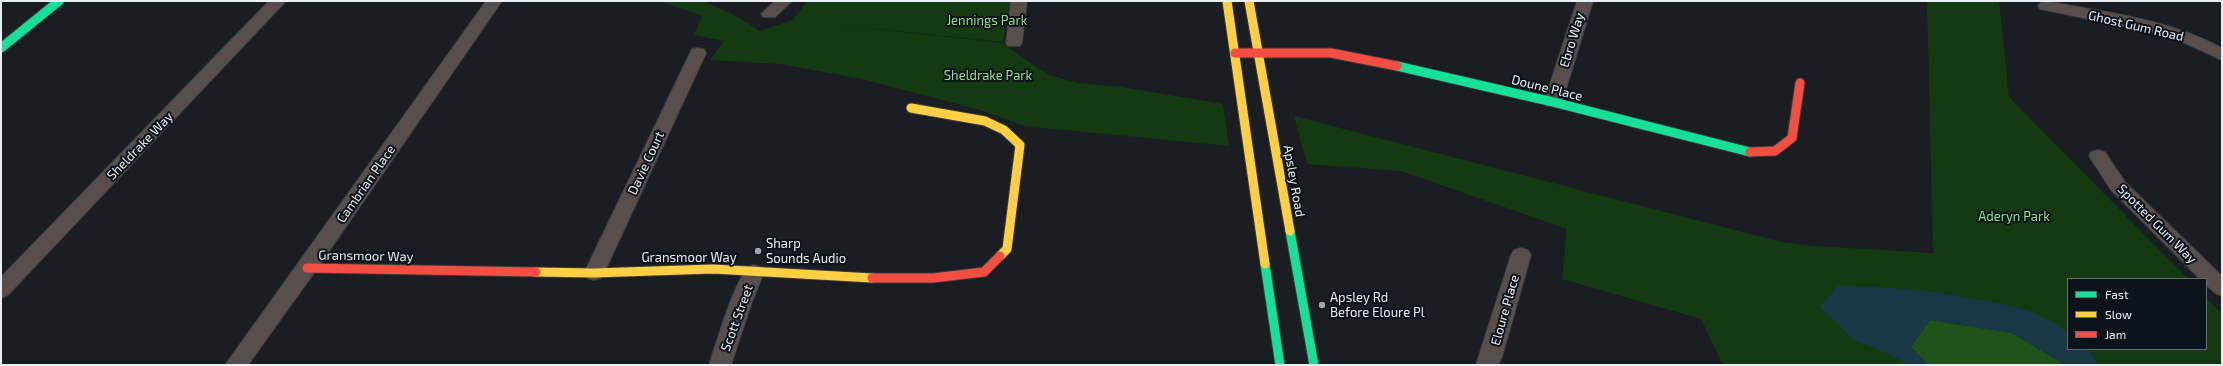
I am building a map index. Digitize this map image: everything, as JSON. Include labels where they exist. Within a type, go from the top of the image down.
[{"type":"street","points":[[1,48],[59,1]]},
{"type":"street","name":"Sheldrake Way","points":[[1,290],[278,1]]},
{"type":"street","name":"Cambrian Place","points":[[236,365],[307,268],[494,1]]},
{"type":"street","points":[[770,14],[784,1]]},
{"type":"street","points":[[1014,42],[1019,1]]},
{"type":"street","points":[[1227,1],[1280,365]]},
{"type":"street","name":"Apsley Road","points":[[1249,1],[1314,365]]},
{"type":"street","name":"Ebro Way","points":[[1553,102],[1585,1]]},
{"type":"street","name":"Ghost Gum Road","points":[[2046,6],[2170,32],[2190,39],[2222,56]]},
{"type":"street","name":"Davie Court","points":[[594,273],[698,53]]},
{"type":"street","name":"Doune Place","points":[[1235,53],[1346,54],[1553,102],[1746,152],[1775,151],[1792,138],[1800,83]]},
{"type":"street","name":"Gransmoor Way","points":[[307,268],[594,273],[713,269],[851,278],[933,278],[984,272],[1007,249],[1020,145],[1004,130],[985,121],[911,108]]},
{"type":"street","name":"Spotted Gum Way","points":[[2098,156],[2118,186],[2222,288]]},
{"type":"street","name":"Eloure Place","points":[[1487,365],[1491,357],[1521,255]]},
{"type":"street","name":"Scott Street","points":[[720,365],[741,302],[754,272]]},
{"type":"green space","name":"Sheldrake Park","points":[[660,1],[704,1],[734,15],[760,31],[793,20],[807,1],[1010,1],[1003,42],[823,23],[1003,43],[1049,75],[1079,83],[1121,87],[1223,104],[1229,146],[1024,126],[980,110],[862,79],[780,64],[710,60],[724,41],[694,35],[702,16]]},
{"type":"green space","name":"Aderyn Park","points":[[1927,1],[1999,1],[2009,97],[2187,278],[2067,278],[2067,350],[2207,350],[2207,299],[2222,314],[2222,365],[1723,365],[1701,319],[1562,279],[1567,229],[1401,171],[1307,164],[1294,116],[1781,242],[1814,246],[1933,253]]},
{"type":"green space","points":[[1930,320],[2012,333],[2065,365],[1929,365],[1911,347]]},
{"type":"water","points":[[1838,286],[1924,291],[2012,306],[2035,314],[2057,325],[2067,332],[2067,350],[2089,350],[2098,365],[2065,365],[2012,333],[1930,320],[1911,347],[1929,365],[1906,365],[1897,358],[1853,339],[1820,307]]},
{"type":"traffic: fast","points":[[1,48],[59,1]]},
{"type":"traffic: fast","points":[[1397,66],[1553,102],[1750,152]]},
{"type":"traffic: fast","points":[[1290,231],[1314,365]]},
{"type":"traffic: fast","points":[[1265,264],[1280,365]]},
{"type":"traffic: slow","points":[[1227,1],[1265,264]]},
{"type":"traffic: slow","points":[[1249,1],[1290,231]]},
{"type":"traffic: slow","points":[[911,108],[985,121],[1004,130],[1020,145],[1007,249],[1000,256]]},
{"type":"traffic: slow","points":[[536,272],[594,273],[713,269],[872,278]]},
{"type":"traffic: jam","points":[[1235,53],[1331,53],[1397,66]]},
{"type":"traffic: jam","points":[[1750,152],[1775,151],[1792,138],[1800,83]]},
{"type":"traffic: jam","points":[[872,278],[933,278],[984,272],[1000,256]]},
{"type":"traffic: jam","points":[[307,268],[536,272]]},
{"type":"place","name":"Sharp Sounds Audio","points":[[758,251]]},
{"type":"place","name":"Apsley Rd Before Eloure Pl","points":[[1322,305]]},
{"type":"park label","name":"Jennings Park","points":[[987,21]]}]
